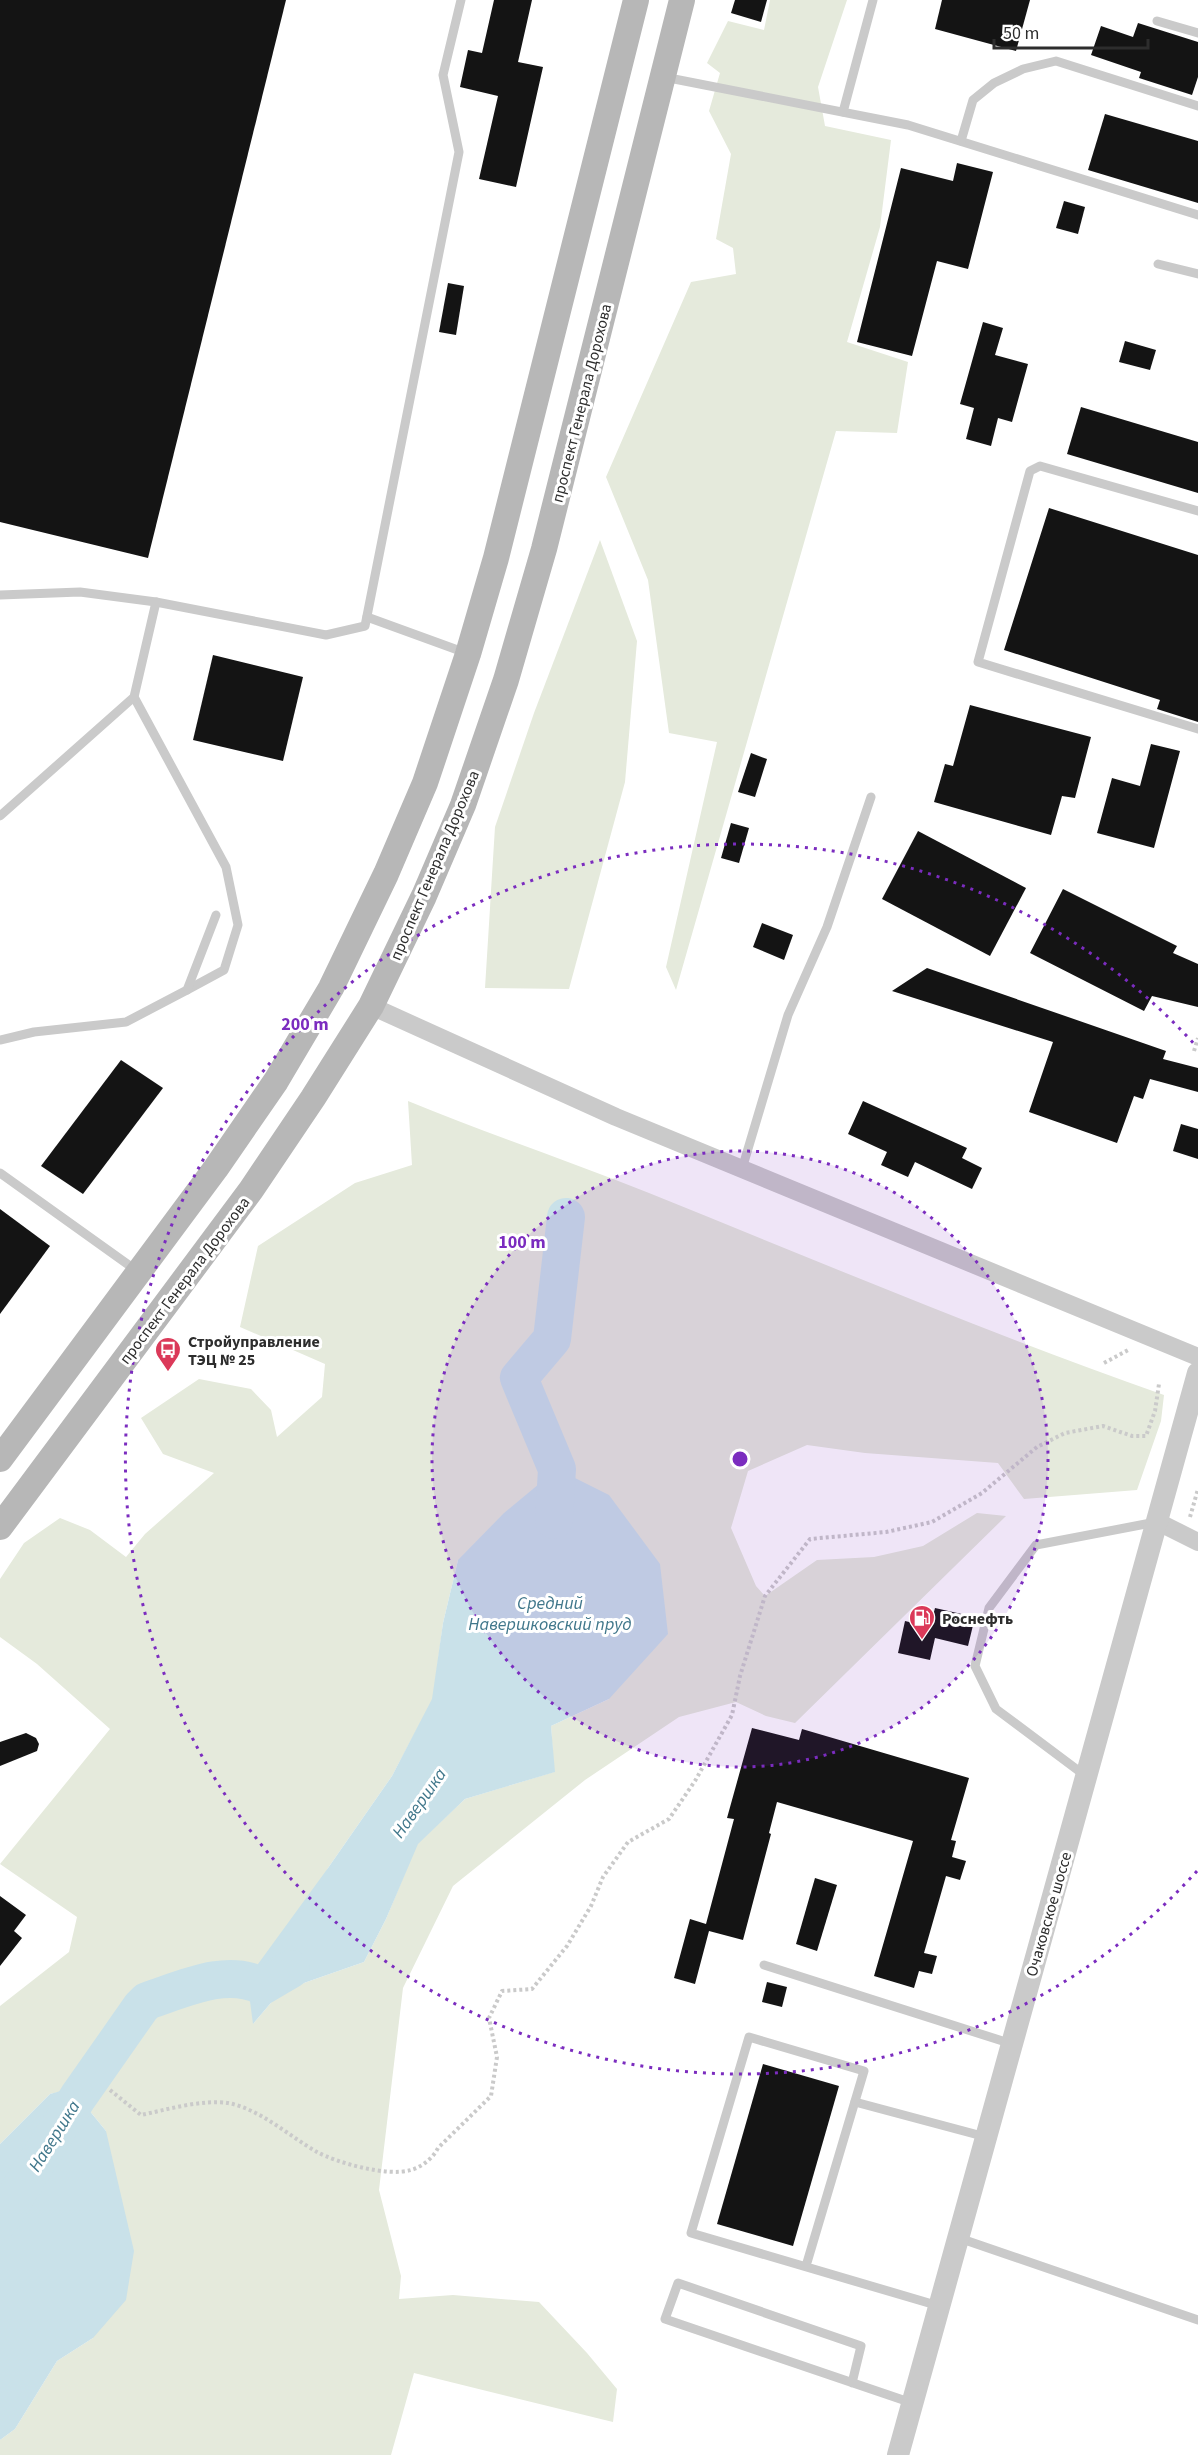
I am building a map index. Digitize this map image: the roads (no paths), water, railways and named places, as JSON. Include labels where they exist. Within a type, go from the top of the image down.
[{"type":"main road","points":[[0,1459],[216,1168],[276,1081],[331,988],[386,874],[425,783],[468,654],[496,558],[636,0]]},
{"type":"main road","name":"проспект Генерала Дорохова","points":[[0,1527],[251,1190],[313,1098],[371,1006],[424,896],[463,805],[506,680],[547,538],[682,0]]},
{"type":"street","points":[[371,1006],[616,1117],[1198,1357]]},
{"type":"street","name":"Очаковское шоссе","points":[[898,2455],[1198,1373]]},
{"type":"street","points":[[1158,1522],[1191,1538]]},
{"type":"lane","points":[[0,595],[80,592],[156,602],[326,635],[365,626],[459,152],[443,75],[461,0]]},
{"type":"lane","points":[[843,112],[873,0]]},
{"type":"lane","points":[[1157,21],[1198,33]]},
{"type":"lane","points":[[961,141],[973,100],[994,83],[1023,69],[1056,61],[1198,106]]},
{"type":"lane","points":[[663,77],[908,125],[1198,215]]},
{"type":"lane","points":[[1158,264],[1198,274]]},
{"type":"lane","points":[[1198,511],[1040,466],[1030,471],[978,662],[1198,729]]},
{"type":"lane","points":[[0,816],[135,697],[156,602]]},
{"type":"lane","points":[[367,617],[468,654]]},
{"type":"lane","points":[[0,1040],[34,1032],[126,1022],[224,970],[238,925],[226,867],[135,697]]},
{"type":"lane","points":[[742,1169],[788,1015],[827,927],[871,797]]},
{"type":"lane","points":[[188,990],[216,915]]},
{"type":"lane","points":[[0,1173],[139,1273]]},
{"type":"lane","points":[[1087,1777],[996,1709],[975,1666],[989,1608],[1036,1545],[1158,1522]]},
{"type":"lane","points":[[764,1965],[1012,2044]]},
{"type":"lane","points":[[806,2266],[864,2071],[749,2037],[691,2233],[939,2306]]},
{"type":"lane","points":[[855,2102],[986,2138]]},
{"type":"lane","points":[[958,2238],[1198,2320]]},
{"type":"lane","points":[[852,2383],[861,2346],[678,2283],[665,2319],[852,2383],[912,2403]]},
{"type":"water","name":"Средний Навершковский пруд","points":[[557,1469],[609,1495],[660,1564],[668,1634],[609,1699],[551,1726],[555,1772],[465,1799],[418,1844],[386,1919],[364,1962],[281,1991],[253,2024],[247,1979],[392,1776],[432,1699],[443,1623],[458,1560],[504,1513]]},
{"type":"water","points":[[71,2088],[106,2131],[134,2251],[126,2300],[93,2338],[57,2361],[15,2429],[0,2440],[0,2144],[50,2094]]},
{"type":"waterway","name":"Навершка","points":[[554,1520],[557,1469],[519,1378],[552,1339],[566,1217]]},
{"type":"waterway","name":"Навершка","points":[[0,2221],[78,2097],[147,2001],[190,1986],[219,1980],[234,1979],[262,1986],[291,1969]]},
{"type":"place","name":"Стройуправление ТЭЦ № 25","points":[[168,1373]]},
{"type":"place","name":"Роснефть","points":[[922,1641]]}]
